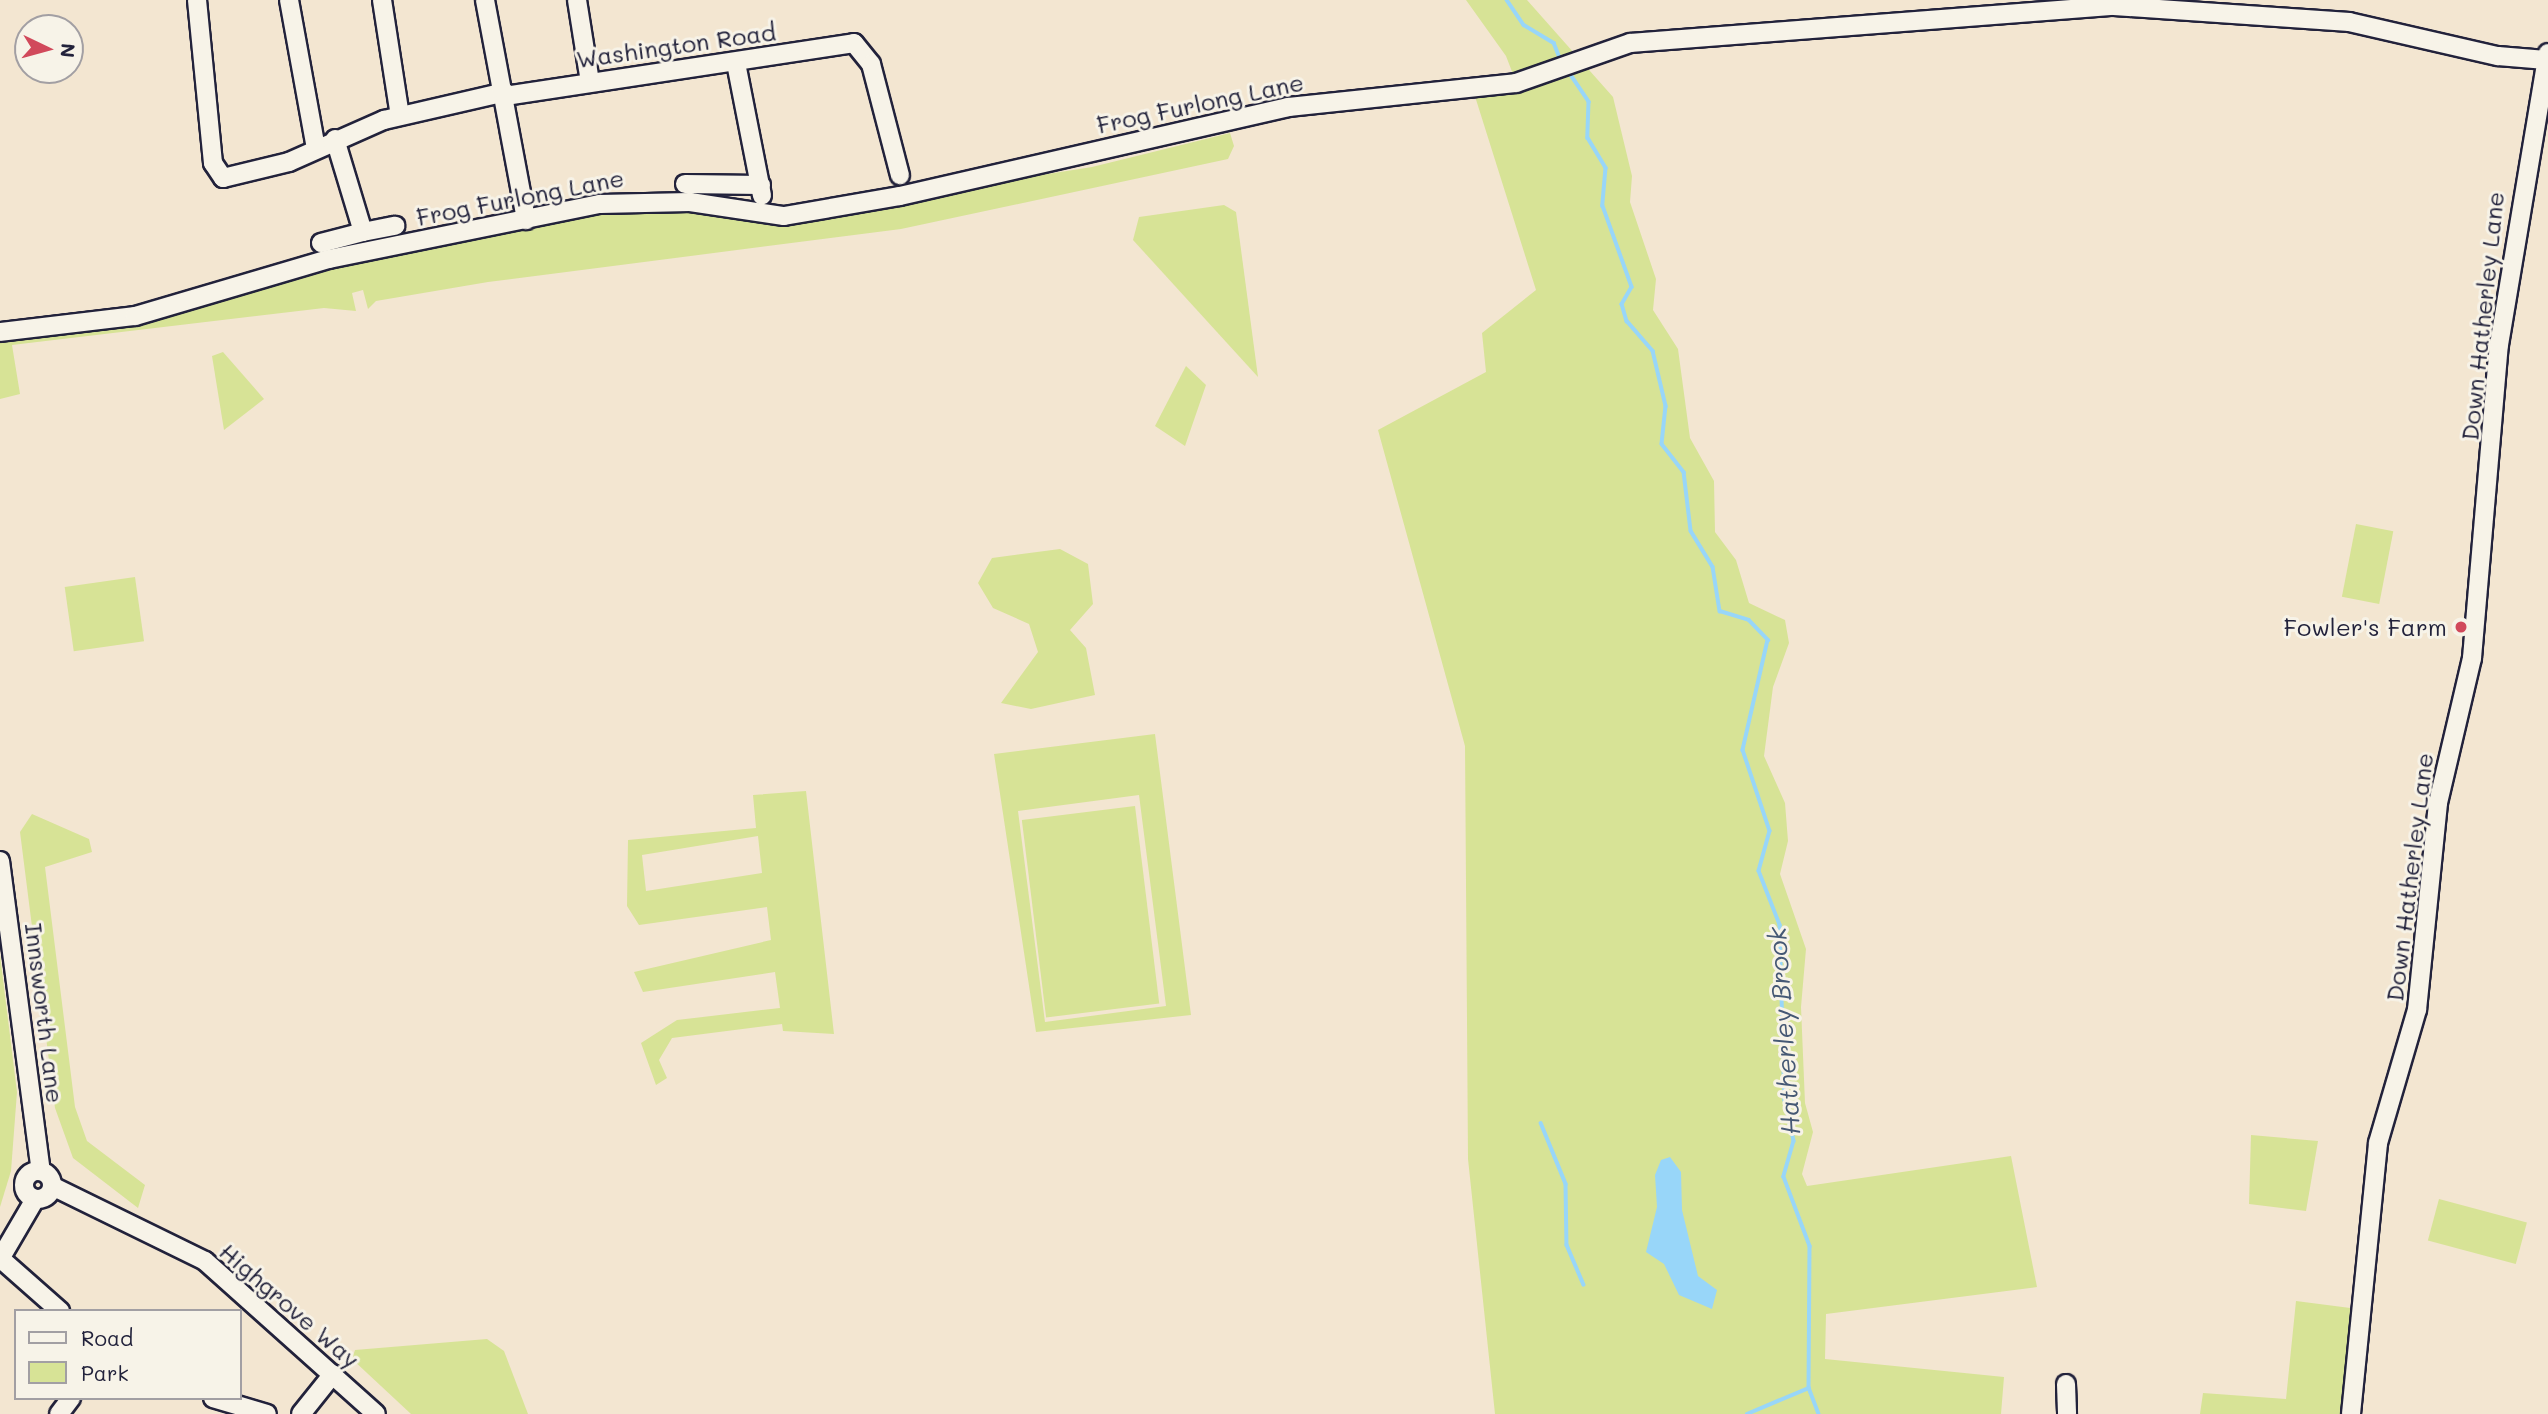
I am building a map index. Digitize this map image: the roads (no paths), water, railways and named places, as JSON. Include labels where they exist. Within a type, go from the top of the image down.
[{"type":"street","name":"Washington Road","points":[[197,0],[219,175],[289,162],[335,139],[400,116],[505,94],[736,63],[854,43],[872,64],[899,175]]},
{"type":"street","points":[[289,0],[316,148]]},
{"type":"street","points":[[382,0],[400,116]]},
{"type":"street","points":[[485,0],[505,94],[526,220]]},
{"type":"street","points":[[577,0],[590,82]]},
{"type":"street","name":"Frog Furlong Lane","points":[[0,332],[135,316],[329,259],[636,199],[784,216],[900,196],[1230,117],[1473,90],[1552,70],[1630,43],[2114,6],[2349,22],[2498,56],[2547,56]]},
{"type":"street","name":"Down Hatherley Lane","points":[[2351,1414],[2378,1143],[2417,1010],[2438,803],[2472,659],[2498,345],[2547,56]]},
{"type":"street","points":[[685,184],[762,190],[736,63]]},
{"type":"street","points":[[335,139],[363,232]]},
{"type":"street","points":[[321,243],[395,226]]},
{"type":"street","name":"Innsworth Lane","points":[[0,860],[41,1171]]},
{"type":"street","points":[[36,1199],[24,1185],[41,1171],[52,1186],[36,1199],[0,1259],[58,1309]]},
{"type":"street","name":"Highgrove Way","points":[[52,1186],[205,1261],[376,1414]]},
{"type":"street","points":[[301,1414],[333,1374]]},
{"type":"street","points":[[2066,1384],[2067,1414]]},
{"type":"street","points":[[219,1400],[268,1414]]},
{"type":"water","points":[[1670,1157],[1681,1172],[1682,1210],[1698,1276],[1717,1290],[1712,1309],[1679,1295],[1664,1264],[1646,1252],[1657,1207],[1655,1175],[1661,1160]]},
{"type":"waterway","name":"Hatherley Brook","points":[[1507,0],[1524,25],[1554,43],[1561,60]]},
{"type":"waterway","name":"Hatherley Brook","points":[[1569,72],[1589,102],[1588,138],[1606,168],[1603,206],[1632,287],[1622,304],[1627,321],[1653,351],[1666,406],[1662,444],[1684,472],[1691,531],[1713,567],[1720,611],[1749,620],[1768,640],[1743,750],[1770,831],[1759,871],[1780,925],[1785,1100],[1794,1141],[1784,1177],[1810,1246],[1809,1388],[1819,1414]]},
{"type":"waterway","points":[[1541,1123],[1566,1184],[1567,1245],[1584,1285]]},
{"type":"waterway","points":[[1747,1414],[1809,1388]]},
{"type":"place","name":"Fowler's Farm","points":[[2461,627]]}]
